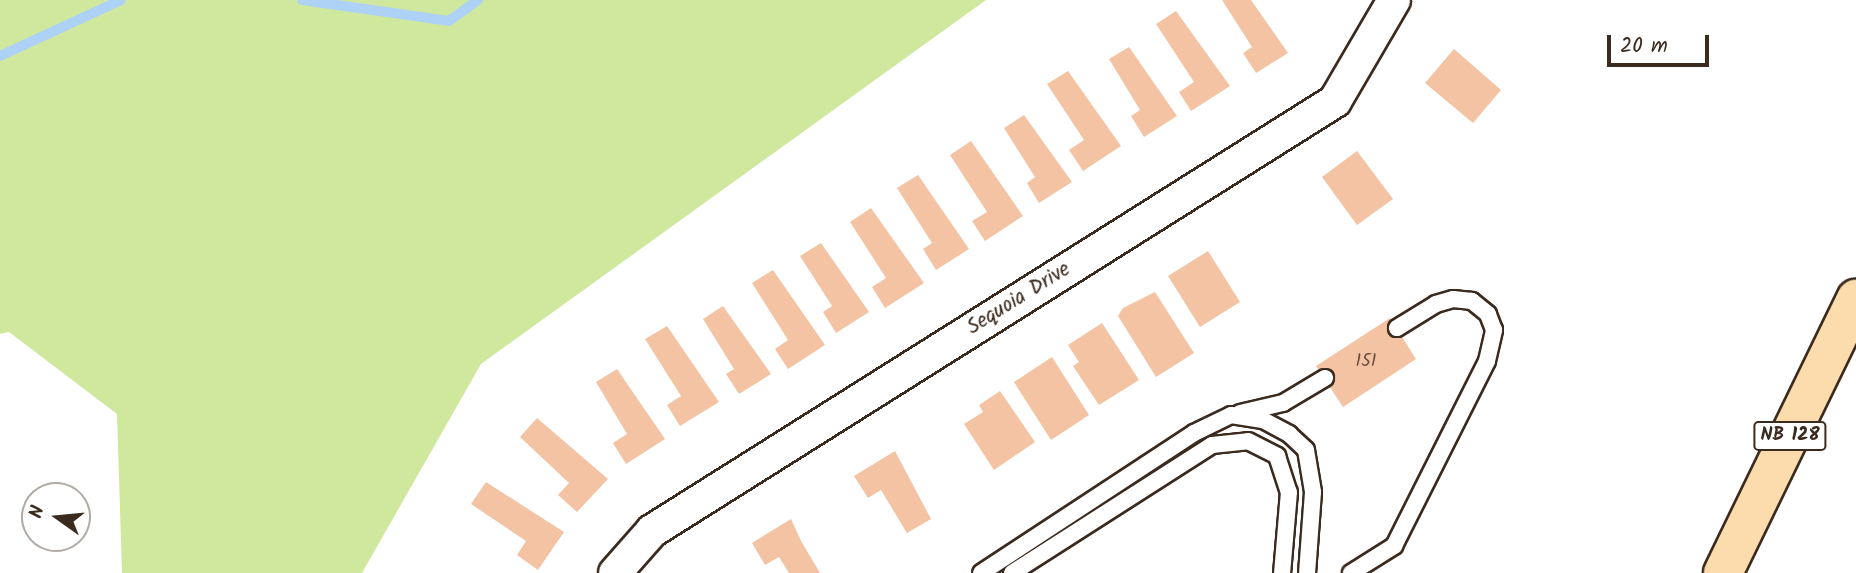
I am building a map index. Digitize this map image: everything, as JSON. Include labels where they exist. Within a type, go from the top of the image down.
[{"type":"main road","name":"NB 128","points":[[1723,573],[1856,299]]},
{"type":"street","name":"Sequoia Drive","points":[[615,573],[652,531],[1335,101],[1394,0]]},
{"type":"lane","points":[[1351,573],[1394,546],[1487,361],[1494,330],[1488,314],[1472,301],[1453,299],[1436,304],[1397,328]]},
{"type":"lane","points":[[981,573],[1194,433],[1231,415],[1283,403],[1325,378]]},
{"type":"lane","points":[[1231,415],[1263,420],[1289,433],[1306,450],[1313,492],[1307,573]]},
{"type":"lane","points":[[1012,573],[1213,445],[1248,441],[1277,456],[1289,492],[1282,573]]},
{"type":"green space","points":[[0,0],[986,0],[481,364],[362,573],[122,573],[117,414],[9,332],[0,334]]},
{"type":"building","points":[[1222,0],[1251,0],[1288,53],[1256,73],[1243,53],[1252,47]]},
{"type":"building","points":[[1176,11],[1230,86],[1191,111],[1179,92],[1194,82],[1156,24]]},
{"type":"building","points":[[1129,47],[1177,116],[1144,137],[1131,116],[1140,110],[1109,59]]},
{"type":"building","points":[[1454,49],[1501,90],[1473,123],[1425,83]]},
{"type":"building","points":[[1068,71],[1121,146],[1083,171],[1069,150],[1084,140],[1047,84]]},
{"type":"building","points":[[1024,115],[1072,182],[1039,203],[1027,183],[1035,177],[1004,128]]},
{"type":"building","points":[[971,141],[1023,216],[985,241],[972,221],[987,212],[950,155]]},
{"type":"building","points":[[1357,151],[1393,199],[1357,225],[1322,177]]},
{"type":"building","points":[[918,175],[969,249],[936,270],[923,249],[932,243],[897,188]]},
{"type":"building","points":[[871,208],[924,283],[885,308],[872,287],[886,278],[850,222]]},
{"type":"building","points":[[821,243],[869,312],[836,333],[823,312],[832,306],[800,256]]},
{"type":"building","points":[[1208,251],[1240,302],[1200,327],[1168,276]]},
{"type":"building","points":[[773,270],[825,345],[788,369],[775,349],[788,340],[752,283]]},
{"type":"building","points":[[1155,292],[1194,353],[1156,377],[1118,316],[1123,308]]},
{"type":"building","points":[[723,306],[771,374],[739,394],[726,374],[734,369],[703,319]]},
{"type":"building","points":[[1390,318],[1416,359],[1343,407],[1316,366]]},
{"type":"building","points":[[1102,323],[1139,380],[1099,405],[1073,366],[1079,362],[1068,345]]},
{"type":"building","points":[[667,326],[719,402],[680,426],[667,405],[681,396],[645,339]]},
{"type":"building","points":[[1052,357],[1089,415],[1051,440],[1014,382]]},
{"type":"building","points":[[617,369],[665,439],[626,464],[613,443],[627,434],[596,382]]},
{"type":"building","points":[[1000,391],[1035,442],[994,470],[964,424],[983,412],[979,405]]},
{"type":"building","points":[[537,418],[608,479],[577,512],[558,495],[569,483],[520,437]]},
{"type":"building","points":[[895,451],[931,519],[907,533],[881,490],[868,498],[854,476]]},
{"type":"building","points":[[486,482],[564,532],[538,570],[517,555],[526,541],[471,504]]},
{"type":"building","points":[[791,519],[820,573],[789,573],[779,557],[765,565],[752,543]]},
{"type":"waterway","points":[[0,56],[121,0]]},
{"type":"waterway","points":[[302,0],[449,21],[478,0]]}]
